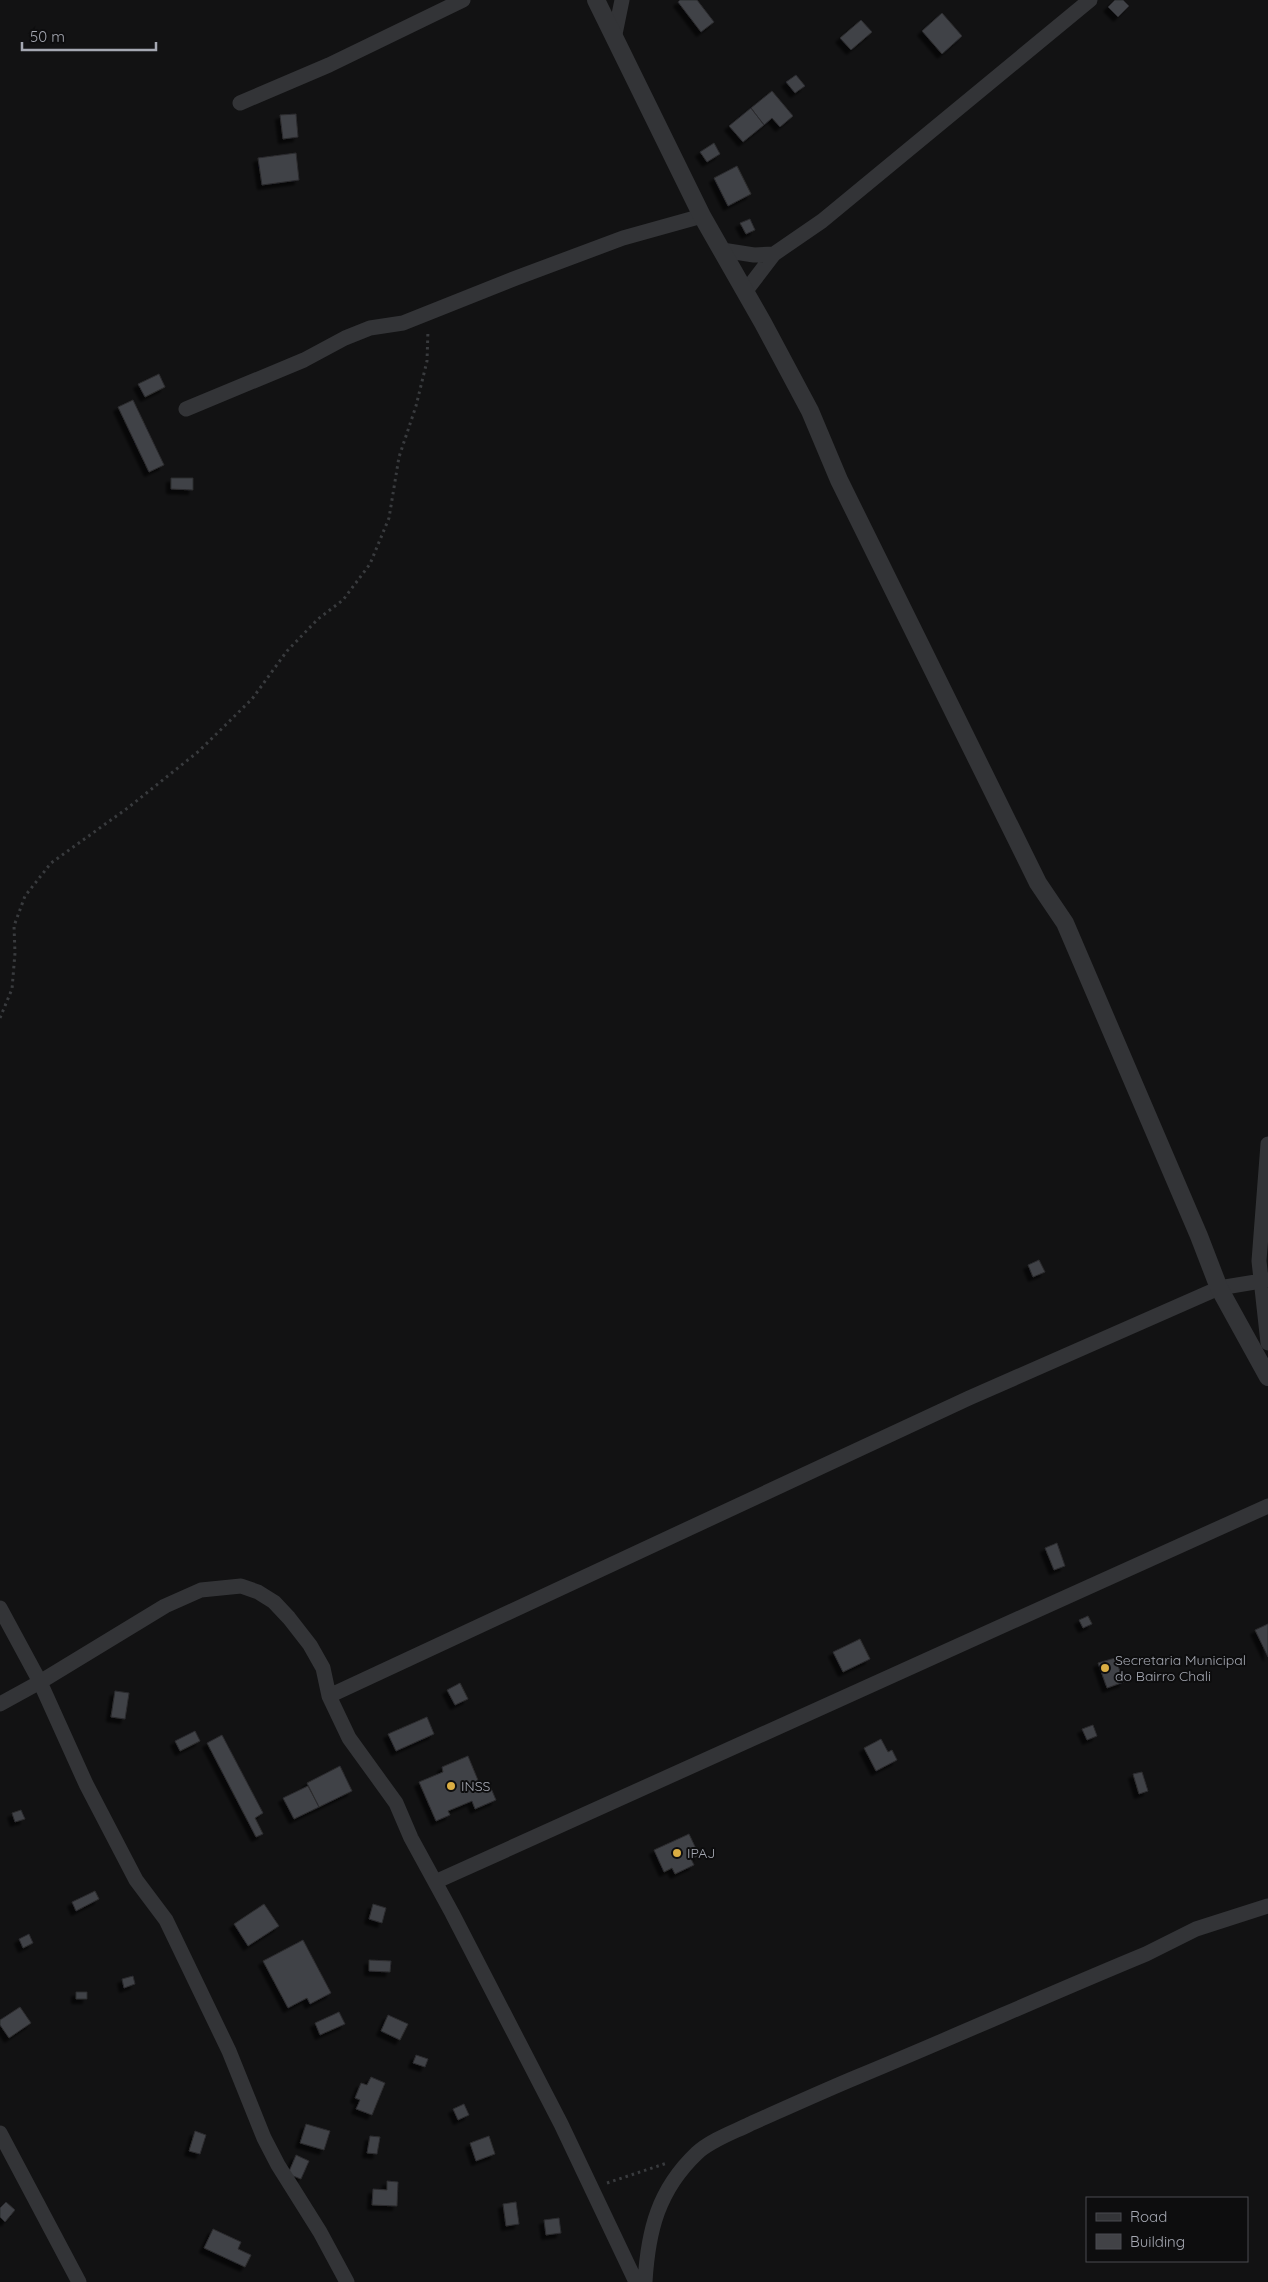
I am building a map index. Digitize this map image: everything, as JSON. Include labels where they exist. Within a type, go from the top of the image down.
[{"type":"street","points":[[240,103],[329,65],[463,0]]},
{"type":"street","points":[[596,0],[702,216],[810,411],[839,480],[1034,874],[1065,923],[1199,1236],[1219,1288],[1268,1377]]},
{"type":"street","points":[[614,39],[622,0]]},
{"type":"street","points":[[745,292],[774,254],[822,221],[1090,0]]},
{"type":"street","points":[[186,409],[304,360],[345,338],[370,328],[403,323],[623,238],[702,216]]},
{"type":"street","points":[[722,250],[754,255],[774,254]]},
{"type":"street","points":[[1268,1144],[1259,1261],[1265,1280],[1268,1343]]},
{"type":"street","points":[[329,1696],[969,1398],[1219,1288],[1265,1280]]},
{"type":"street","points":[[435,1882],[1268,1506]]},
{"type":"street","points":[[0,1704],[40,1682],[165,1606],[201,1590],[241,1586],[258,1592],[274,1602],[310,1645],[323,1668],[329,1696],[349,1738],[396,1802],[411,1838],[561,2124],[636,2282]]},
{"type":"street","points":[[0,1608],[40,1682],[86,1784],[136,1880],[166,1920],[229,2051],[264,2138],[278,2165],[320,2232],[346,2282]]},
{"type":"street","points":[[645,2282],[647,2248],[652,2225],[662,2202],[677,2176],[698,2152],[731,2133],[812,2096],[1146,1954],[1196,1929],[1268,1906]]},
{"type":"street","points":[[0,2132],[79,2282]]},
{"type":"path","points":[[0,1018],[12,989],[15,953],[14,926],[25,896],[52,862],[129,807],[199,750],[252,700],[286,651],[318,619],[343,600],[370,564],[389,518],[399,457],[416,406],[427,361],[429,312]]},
{"type":"path","points":[[592,2188],[672,2161]]},
{"type":"building","points":[[680,0],[697,0],[714,22],[701,32],[678,2]]},
{"type":"building","points":[[1115,0],[1123,0],[1129,6],[1118,17],[1108,7]]},
{"type":"building","points":[[942,13],[962,36],[942,54],[922,31]]},
{"type":"building","points":[[861,20],[872,32],[851,50],[840,38]]},
{"type":"building","points":[[796,75],[805,86],[795,93],[786,82]]},
{"type":"building","points":[[772,91],[793,116],[780,127],[772,118],[764,125],[751,108]]},
{"type":"building","points":[[751,108],[764,125],[743,142],[729,126]]},
{"type":"building","points":[[296,114],[298,137],[283,139],[280,115]]},
{"type":"building","points":[[714,143],[720,154],[707,162],[700,152]]},
{"type":"building","points":[[296,153],[299,180],[262,185],[258,158]]},
{"type":"building","points":[[737,166],[751,194],[728,206],[714,178]]},
{"type":"building","points":[[750,219],[755,230],[746,234],[740,223]]},
{"type":"building","points":[[159,374],[165,387],[145,397],[138,384]]},
{"type":"building","points":[[133,400],[164,465],[149,472],[118,407]]},
{"type":"building","points":[[171,478],[193,478],[193,490],[171,489]]},
{"type":"building","points":[[1039,1260],[1045,1272],[1033,1277],[1028,1265]]},
{"type":"building","points":[[1057,1543],[1065,1566],[1054,1570],[1045,1548]]},
{"type":"building","points":[[1088,1616],[1092,1624],[1083,1628],[1079,1620]]},
{"type":"building","points":[[1268,1624],[1268,1657],[1255,1630]]},
{"type":"building","points":[[860,1639],[870,1659],[843,1672],[833,1652]]},
{"type":"building","points":[[1115,1658],[1124,1682],[1107,1688],[1098,1663]]},
{"type":"building","points":[[460,1683],[468,1699],[455,1705],[447,1690]]},
{"type":"building","points":[[115,1691],[129,1693],[125,1719],[111,1717]]},
{"type":"building","points":[[427,1717],[434,1734],[396,1751],[388,1734]]},
{"type":"building","points":[[1093,1725],[1097,1736],[1087,1740],[1082,1729]]},
{"type":"building","points":[[195,1731],[200,1741],[180,1751],[175,1741]]},
{"type":"building","points":[[222,1735],[263,1813],[255,1818],[263,1834],[256,1837],[207,1743]]},
{"type":"building","points":[[881,1739],[888,1752],[892,1750],[897,1760],[876,1771],[864,1748]]},
{"type":"building","points":[[468,1756],[482,1790],[490,1786],[496,1800],[475,1809],[472,1801],[448,1811],[450,1815],[436,1821],[419,1782],[443,1772],[442,1767]]},
{"type":"building","points":[[340,1766],[352,1791],[319,1807],[307,1783]]},
{"type":"building","points":[[1142,1772],[1148,1791],[1139,1794],[1133,1774]]},
{"type":"building","points":[[308,1786],[319,1807],[294,1819],[283,1798]]},
{"type":"building","points":[[21,1810],[25,1819],[15,1822],[12,1813]]},
{"type":"building","points":[[689,1834],[699,1855],[691,1859],[694,1865],[675,1874],[672,1868],[664,1872],[654,1850]]},
{"type":"building","points":[[95,1891],[99,1899],[76,1911],[72,1902]]},
{"type":"building","points":[[264,1904],[279,1926],[248,1946],[234,1924]]},
{"type":"building","points":[[373,1904],[386,1908],[382,1923],[369,1919]]},
{"type":"building","points":[[29,1934],[33,1943],[23,1948],[19,1939]]},
{"type":"building","points":[[303,1940],[331,1993],[310,2004],[307,1998],[288,2008],[263,1961]]},
{"type":"building","points":[[369,1960],[391,1961],[390,1972],[369,1971]]},
{"type":"building","points":[[133,1976],[135,1984],[124,1988],[122,1979]]},
{"type":"building","points":[[76,1992],[87,1992],[87,1999],[76,1999]]},
{"type":"building","points":[[20,2007],[31,2023],[9,2038],[0,2025],[0,2020]]},
{"type":"building","points":[[339,2012],[345,2024],[320,2035],[315,2023]]},
{"type":"building","points":[[388,2015],[408,2024],[400,2040],[381,2031]]},
{"type":"building","points":[[416,2055],[428,2059],[425,2067],[413,2063]]},
{"type":"building","points":[[371,2077],[385,2083],[372,2115],[356,2109],[360,2100],[355,2098],[361,2083],[367,2085]]},
{"type":"building","points":[[464,2104],[469,2115],[458,2120],[453,2109]]},
{"type":"building","points":[[306,2124],[330,2131],[324,2150],[300,2143]]},
{"type":"building","points":[[195,2131],[206,2135],[200,2154],[189,2151]]},
{"type":"building","points":[[370,2136],[380,2137],[377,2154],[367,2153]]},
{"type":"building","points":[[489,2136],[495,2154],[476,2161],[470,2143]]},
{"type":"building","points":[[296,2155],[309,2161],[301,2179],[288,2174]]},
{"type":"building","points":[[387,2181],[398,2182],[397,2206],[372,2205],[373,2189],[387,2190]]},
{"type":"building","points":[[6,2202],[15,2210],[5,2222],[0,2217],[0,2208]]},
{"type":"building","points":[[516,2202],[519,2224],[506,2226],[503,2204]]},
{"type":"building","points":[[559,2218],[561,2233],[546,2235],[544,2220]]},
{"type":"building","points":[[213,2229],[241,2242],[238,2249],[251,2255],[245,2267],[204,2248]]},
{"type":"place","name":"Secretaria Municipal do Bairro Chali","points":[[1105,1668]]},
{"type":"place","name":"INSS","points":[[451,1786]]},
{"type":"place","name":"IPAJ","points":[[677,1853]]}]
